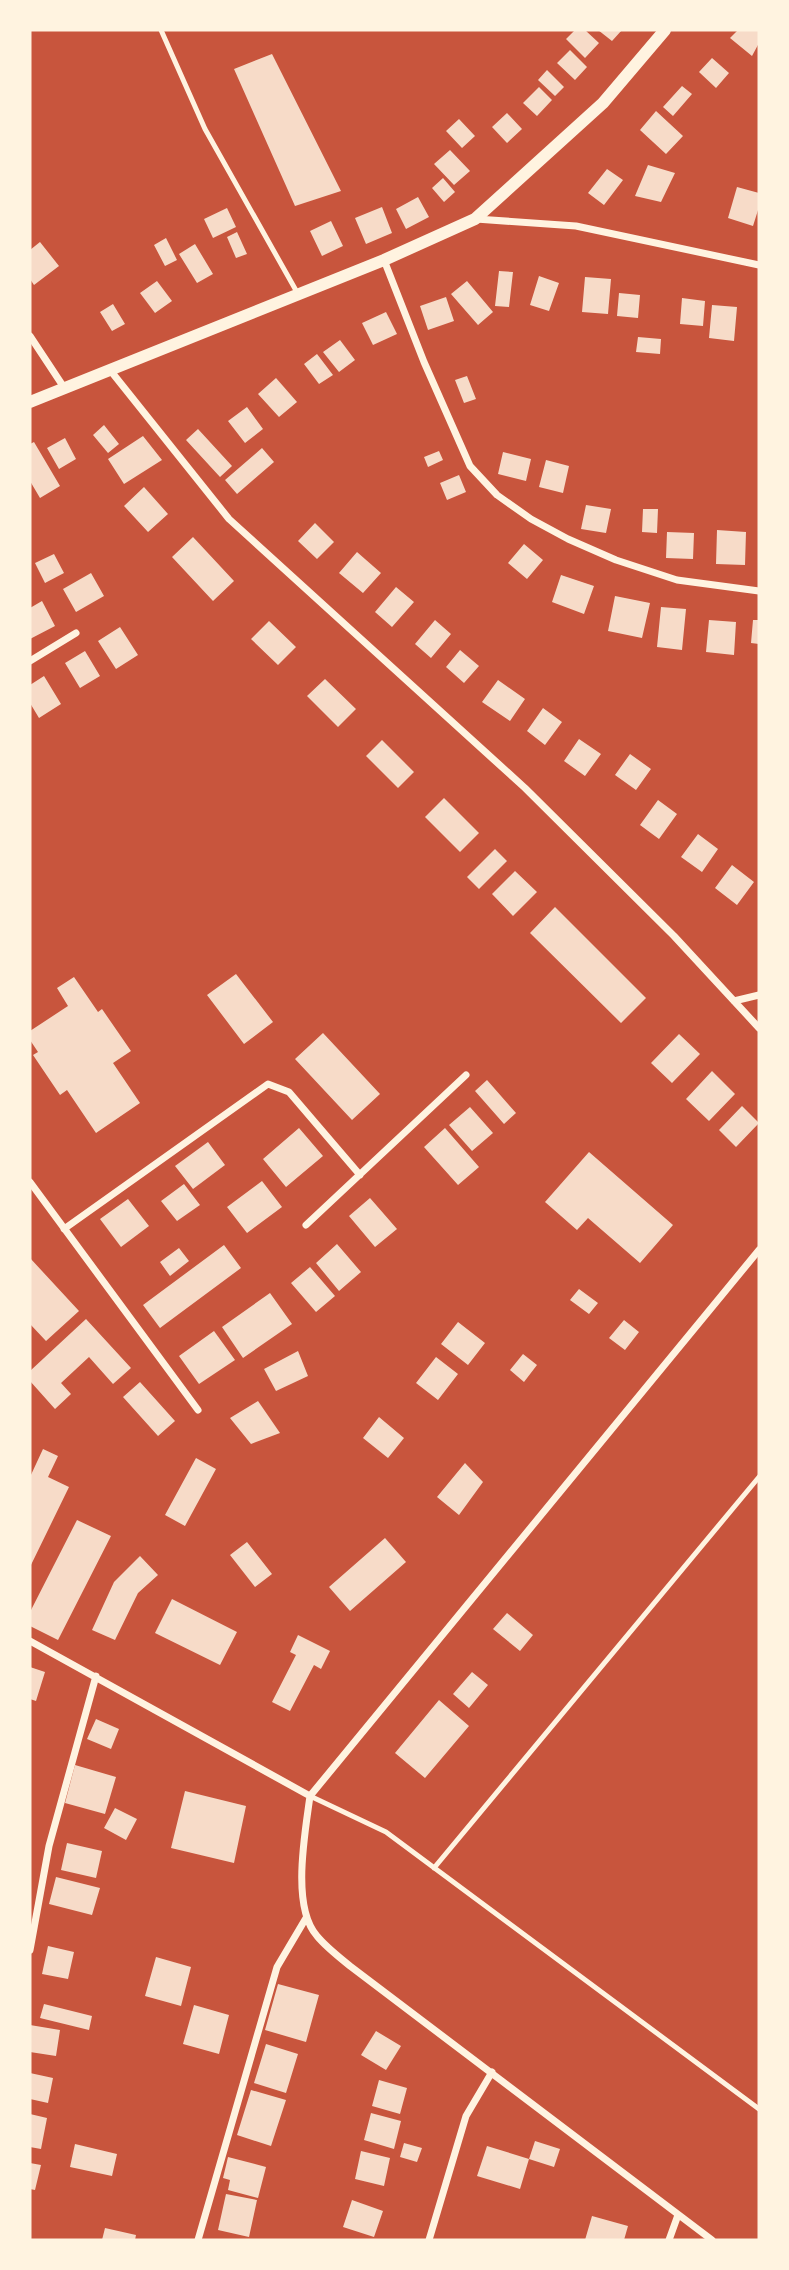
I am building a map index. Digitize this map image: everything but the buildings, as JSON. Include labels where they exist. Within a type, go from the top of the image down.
[{"type":"street","points":[[30,402],[384,260],[475,219],[603,103],[665,30]]},
{"type":"street","points":[[475,219],[576,226],[759,265]]},
{"type":"street","points":[[384,260],[424,362],[470,466],[498,495],[531,519],[616,560],[677,579],[759,591]]},
{"type":"street","points":[[30,336],[65,388]]},
{"type":"street","points":[[110,369],[229,519],[525,788],[674,936],[759,1028]]},
{"type":"street","points":[[30,661],[76,633]]},
{"type":"street","points":[[734,1001],[759,995]]},
{"type":"street","points":[[306,1225],[466,1075]]},
{"type":"street","points":[[65,1229],[268,1084],[289,1092],[360,1175]]},
{"type":"street","points":[[30,1182],[198,1410]]},
{"type":"street","points":[[712,2240],[350,1966],[316,1936],[306,1918],[301,1892],[310,1796],[759,1250]]},
{"type":"street","points":[[30,1641],[310,1796]]},
{"type":"street","points":[[30,1950],[49,1846],[96,1676]]},
{"type":"street","points":[[198,2240],[277,1967],[306,1918]]},
{"type":"street","points":[[429,2240],[466,2116],[492,2072]]},
{"type":"street","points":[[670,2240],[678,2215]]},
{"type":"lane","points":[[161,30],[205,128],[298,294]]},
{"type":"lane","points":[[434,1868],[759,1477]]},
{"type":"lane","points":[[310,1796],[386,1832],[759,2109]]}]
